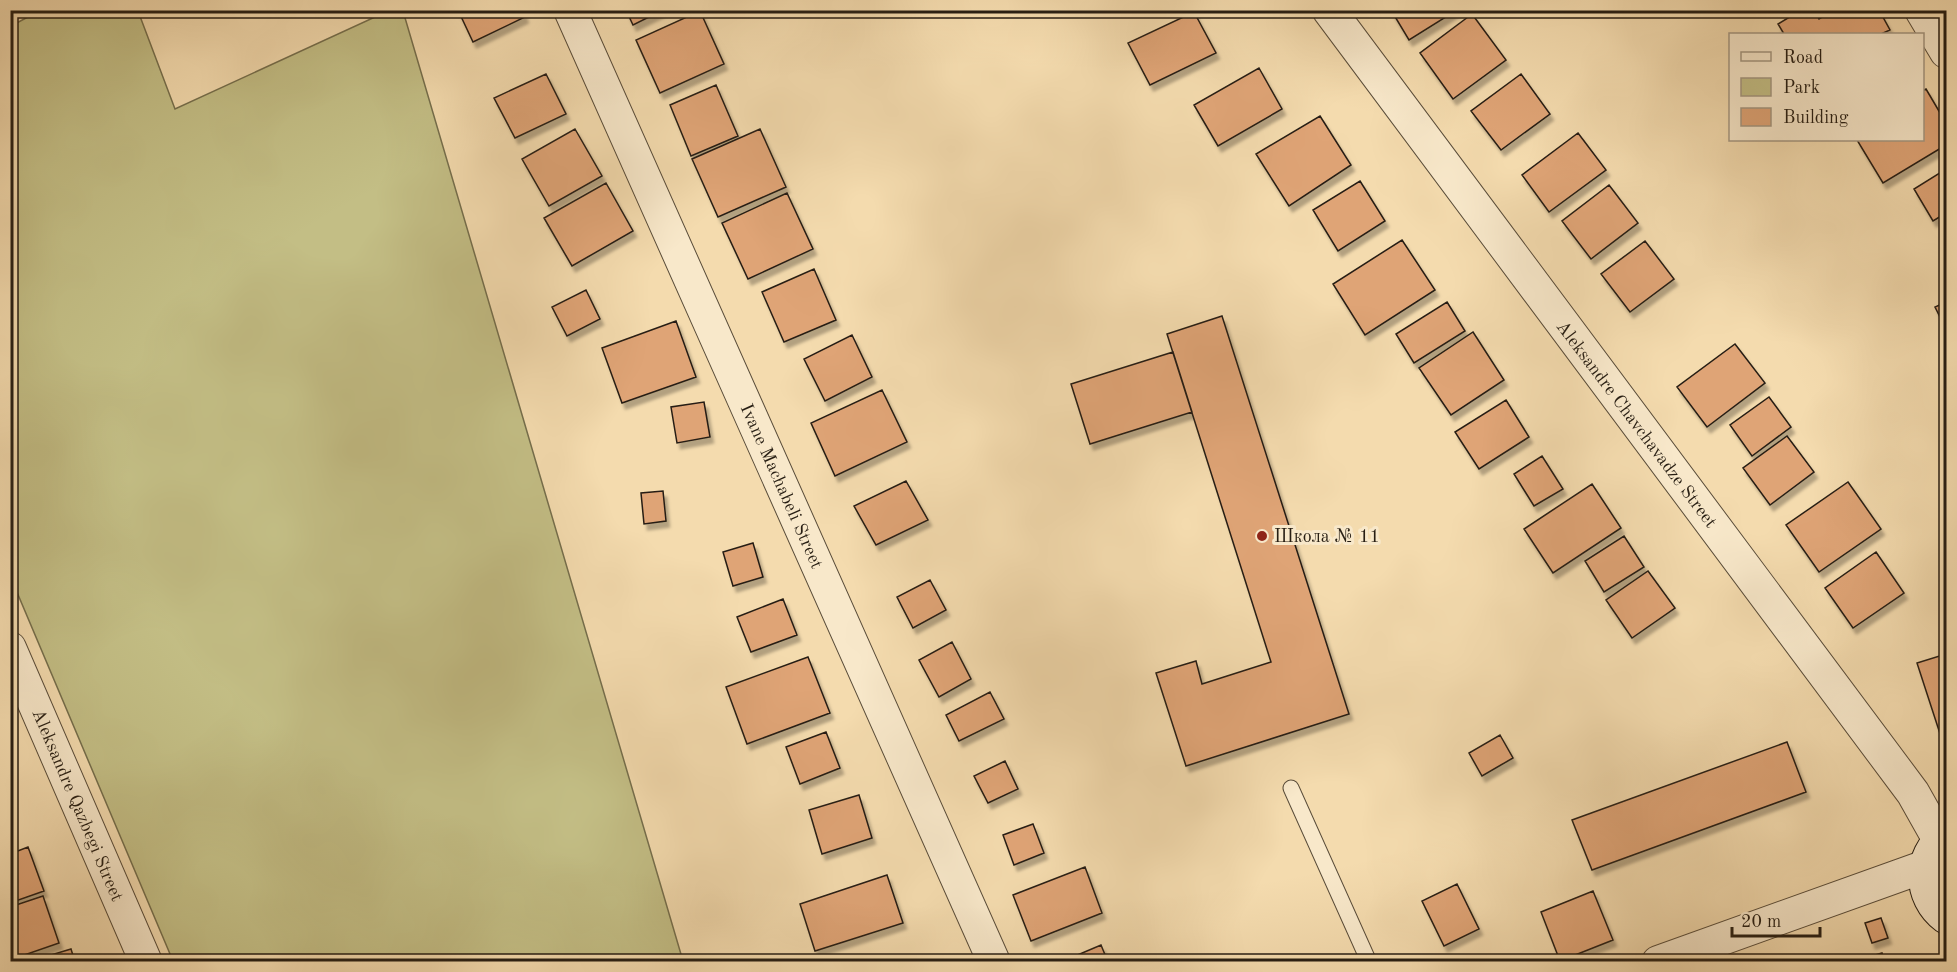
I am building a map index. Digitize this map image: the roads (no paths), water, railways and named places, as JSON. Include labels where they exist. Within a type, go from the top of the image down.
[{"type":"street","name":"Ivane Machabeli Street","points":[[570,10],[994,962]]},
{"type":"street","name":"Aleksandre Chavchavadze Street","points":[[1329,10],[1913,793],[1938,848]]},
{"type":"street","points":[[1921,10],[1947,52]]},
{"type":"street","name":"Aleksandre Qazbegi Street","points":[[10,648],[146,962]]},
{"type":"street","points":[[1938,848],[1925,883],[1929,898],[1947,917]]},
{"type":"street","points":[[1658,962],[1938,848]]},
{"type":"lane","points":[[1291,788],[1369,962]]},
{"type":"place","name":"Школа № 11","points":[[1262,536]]}]
